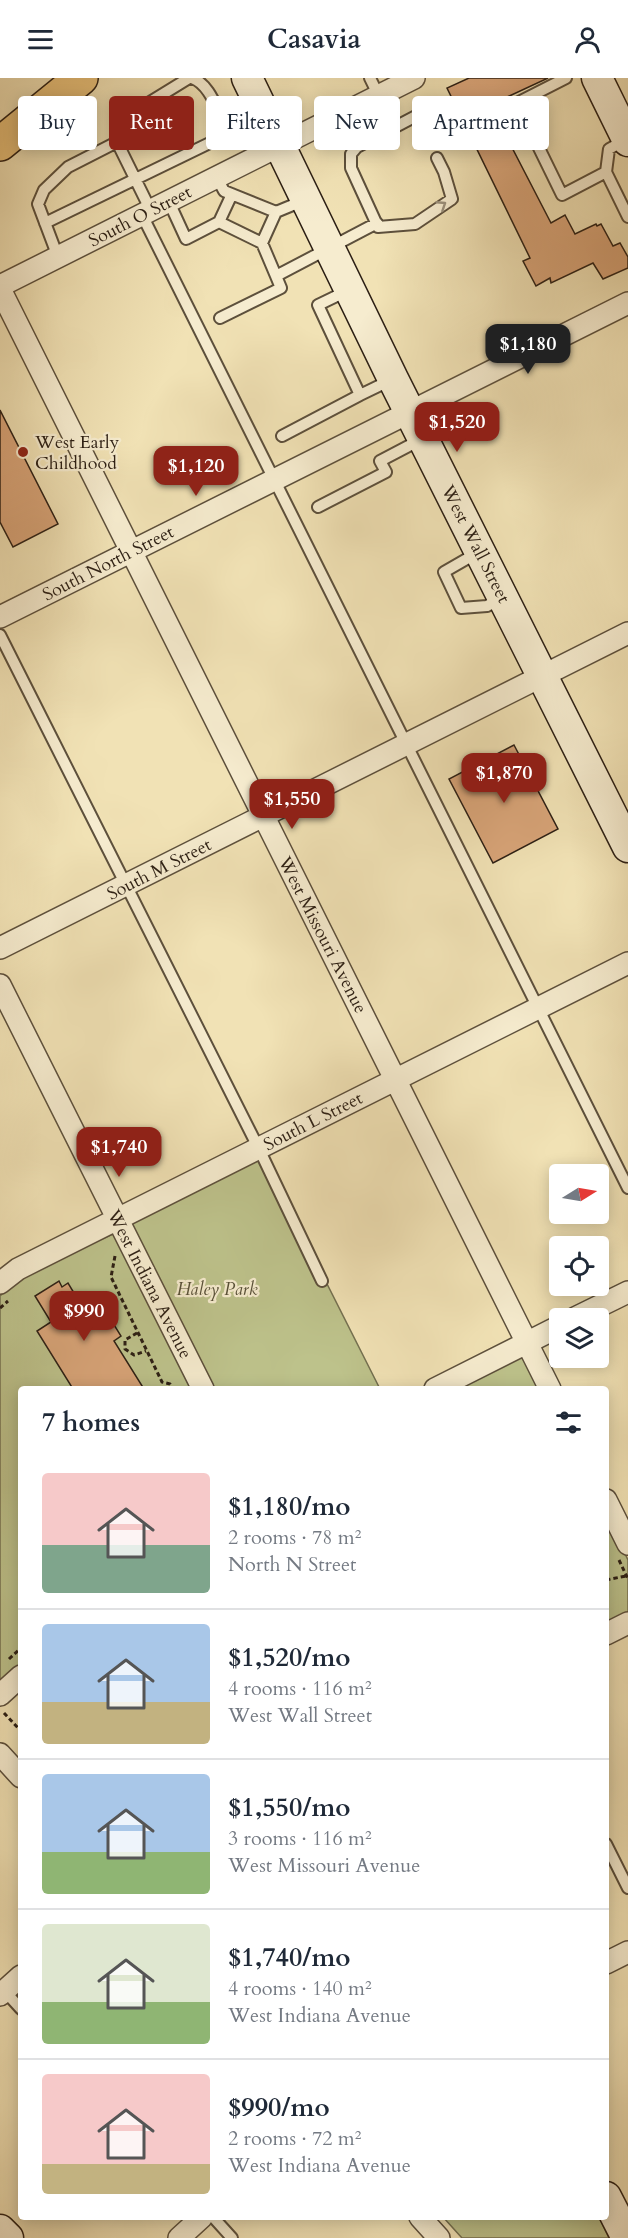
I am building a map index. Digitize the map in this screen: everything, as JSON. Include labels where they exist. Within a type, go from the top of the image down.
[{"type":"main road","points":[[0,144],[81,78]]},
{"type":"street","name":"West Wall Street","points":[[247,78],[256,96]]},
{"type":"street","name":"South O Street","points":[[302,133],[374,87],[414,78]]},
{"type":"street","points":[[597,78],[627,140]]},
{"type":"street","name":"South O Street","points":[[0,287],[274,150]]},
{"type":"street","name":"West Wall Street","points":[[281,150],[393,379],[628,847]]},
{"type":"street","name":"West Missouri Avenue","points":[[0,287],[549,1386]]},
{"type":"street","name":"South North Street","points":[[0,617],[628,303]]},
{"type":"street","name":"South M Street","points":[[0,948],[628,633]]},
{"type":"street","name":"South L Street","points":[[7,1290],[18,1269],[628,963]]},
{"type":"street","name":"West Indiana Avenue","points":[[0,985],[201,1386]]},
{"type":"street","points":[[595,1308],[628,1292]]},
{"type":"street","points":[[441,1386],[549,1331]]},
{"type":"street","points":[[609,1506],[628,1544]]},
{"type":"street","points":[[609,1632],[628,1623]]},
{"type":"street","points":[[0,1695],[18,1680]]},
{"type":"street","points":[[0,1754],[18,1774]]},
{"type":"street","points":[[609,1962],[628,1952]]},
{"type":"street","points":[[2,1991],[18,1978]]},
{"type":"street","points":[[609,2203],[627,2238]]},
{"type":"street","points":[[179,2238],[199,2220]]},
{"type":"street","points":[[423,2220],[439,2238]]},
{"type":"street","points":[[0,2230],[8,2238]]},
{"type":"lane","points":[[45,223],[220,138],[224,122],[211,96],[200,81],[190,78],[160,96]]},
{"type":"lane","points":[[566,78],[517,103],[562,195],[606,172]]},
{"type":"lane","points":[[627,140],[609,149],[606,172],[624,197],[628,217]]},
{"type":"lane","points":[[58,257],[38,204],[44,190],[68,167],[109,146]]},
{"type":"lane","points":[[121,150],[154,209],[275,480],[628,1188]]},
{"type":"lane","points":[[354,150],[351,154],[351,168],[378,227],[415,224],[452,199],[437,158]]},
{"type":"lane","points":[[217,178],[224,191],[254,206],[276,212],[306,200]]},
{"type":"lane","points":[[154,209],[186,239],[219,222],[232,194]]},
{"type":"lane","points":[[262,243],[276,212]]},
{"type":"lane","points":[[219,222],[244,231],[262,243],[282,288],[220,318]]},
{"type":"lane","points":[[276,276],[376,223]]},
{"type":"lane","points":[[350,290],[318,305],[360,395]]},
{"type":"lane","points":[[282,436],[393,379]]},
{"type":"lane","points":[[318,507],[386,472],[380,461],[423,439]]},
{"type":"lane","points":[[480,552],[444,572],[461,608],[487,606],[503,597]]},
{"type":"lane","points":[[0,635],[259,1149],[322,1281]]},
{"type":"lane","points":[[609,1850],[628,1888]]},
{"type":"lane","points":[[2,1991],[18,2006]]},
{"type":"lane","points":[[216,2220],[232,2238]]},
{"type":"path","points":[[117,1252],[112,1262],[111,1277],[162,1382],[171,1386]]},
{"type":"path","points":[[0,1308],[7,1290]]},
{"type":"path","points":[[137,1333],[124,1340],[125,1349],[134,1355],[146,1351]]},
{"type":"path","points":[[609,1579],[628,1575]]},
{"type":"path","points":[[0,1709],[18,1728]]},
{"type":"green space","name":"Haley Park","points":[[259,1149],[378,1386],[18,1386],[18,1666],[0,1684],[0,1296],[23,1275],[115,1233]]},
{"type":"green space","points":[[525,1351],[542,1386],[453,1386]]},
{"type":"green space","points":[[609,1521],[628,1560],[628,1616],[609,1626]]},
{"type":"green space","points":[[446,2220],[600,2220],[609,2238],[462,2238]]},
{"type":"building","points":[[469,78],[548,78],[509,96],[451,96],[447,88]]},
{"type":"building","points":[[477,150],[513,150],[551,223],[565,215],[575,234],[601,224],[613,246],[620,243],[628,257],[628,268],[603,279],[593,263],[551,283],[550,278],[536,286],[523,261],[530,258]]},
{"type":"building","points":[[0,410],[58,524],[13,547],[0,522]]},
{"type":"building","points":[[514,745],[558,829],[493,863],[449,779]]},
{"type":"building","points":[[59,1281],[62,1287],[68,1283],[83,1308],[98,1299],[121,1336],[114,1341],[142,1386],[71,1386],[37,1331],[51,1322],[35,1296]]},
{"type":"place","name":"West Early Childhood","points":[[23,452]]}]
